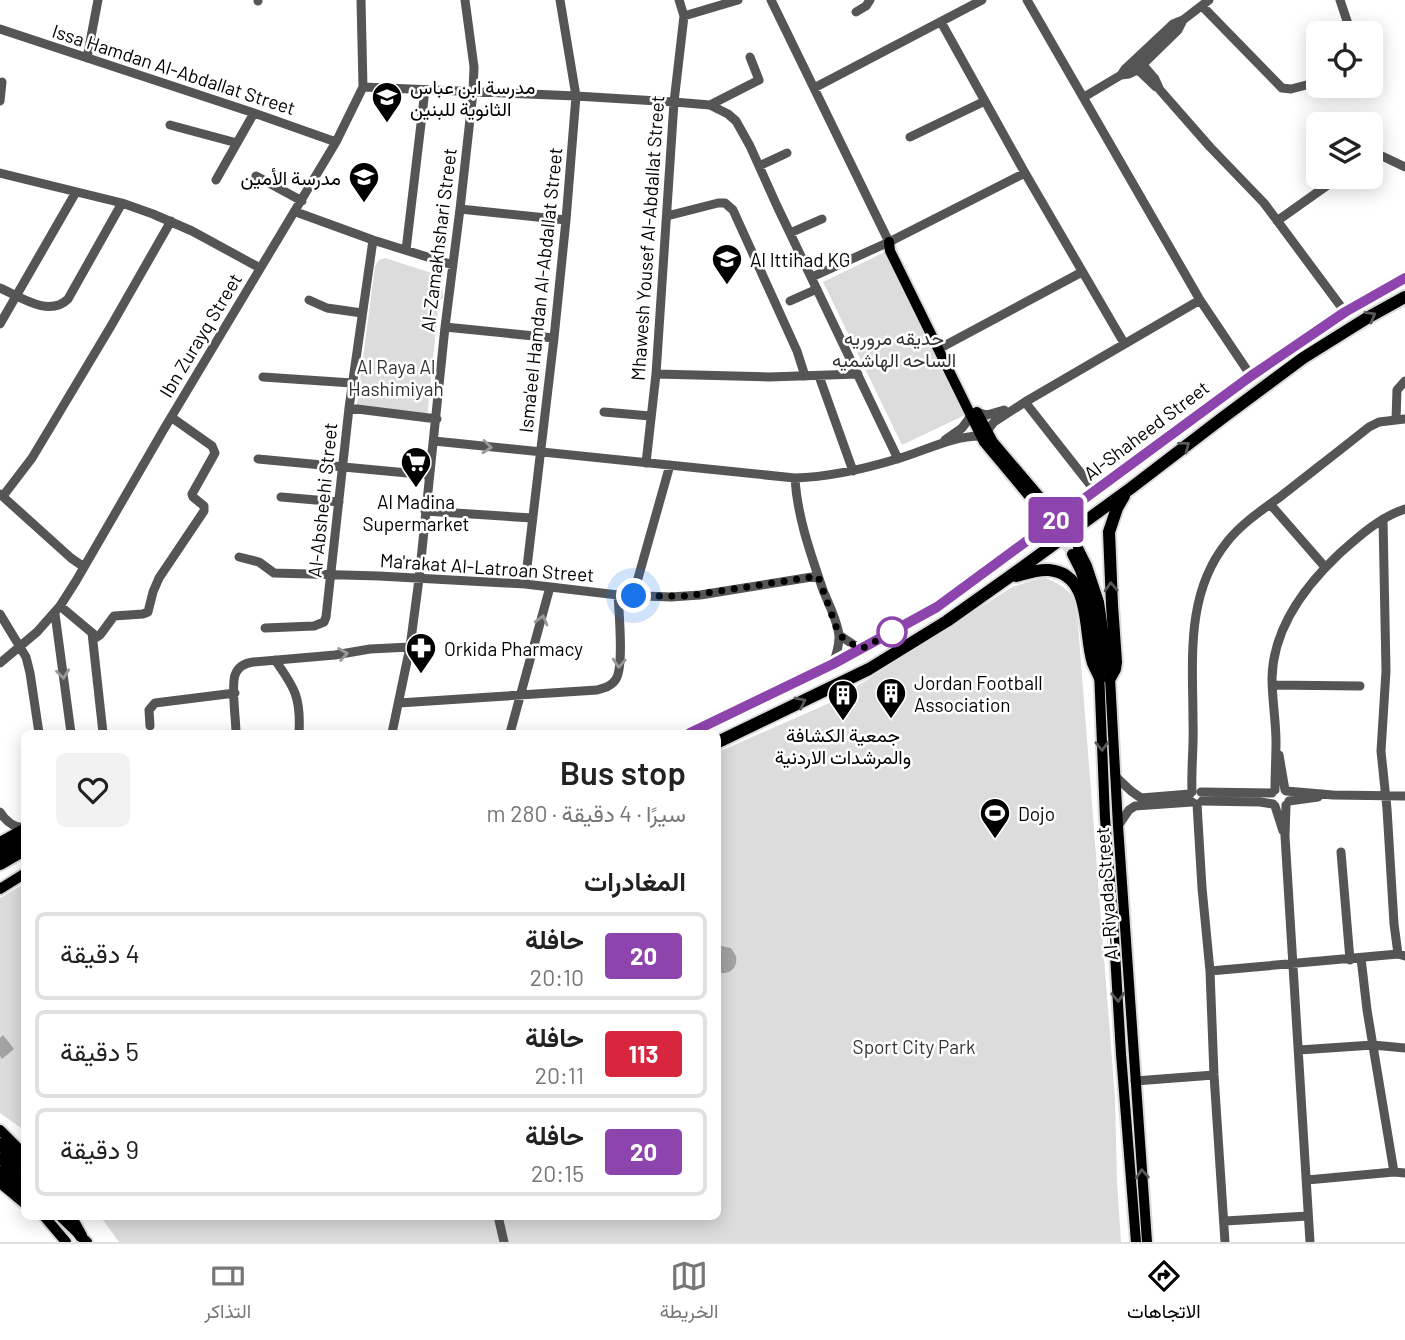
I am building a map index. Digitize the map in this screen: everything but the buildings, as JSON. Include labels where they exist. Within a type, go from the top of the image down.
[{"type":"highway","name":"Al-Shaheed Street","points":[[696,730],[833,664],[937,607],[1251,376],[1345,312],[1405,278]]},
{"type":"highway","name":"Al-Shaheed Street","points":[[721,741],[869,668],[947,621],[1131,488],[1303,358],[1405,297]]},
{"type":"highway","points":[[1009,577],[1050,570],[1063,574],[1074,583],[1081,596],[1091,658],[1105,678],[1115,669],[1116,662],[1109,532],[1117,508],[1131,488]]},
{"type":"highway","points":[[0,854],[21,842]]},
{"type":"highway","points":[[0,864],[21,852]]},
{"type":"highway","points":[[0,872],[21,861]]},
{"type":"highway","points":[[0,1144],[21,1165]]},
{"type":"highway","points":[[72,1220],[84,1239]]},
{"type":"main road","points":[[889,242],[944,346],[974,414]]},
{"type":"main road","points":[[889,242],[890,251],[984,434],[986,445],[1047,511]]},
{"type":"main road","name":"Al-Riyada Street","points":[[1075,551],[1094,583],[1099,602],[1115,776],[1121,1054],[1136,1242]]},
{"type":"main road","name":"Al-Riyada Street","points":[[1105,678],[1105,818],[1117,898],[1147,1242]]},
{"type":"main road","points":[[0,842],[21,831]]},
{"type":"main road","points":[[0,889],[21,876]]},
{"type":"main road","points":[[0,1130],[21,1151]]},
{"type":"main road","points":[[0,1158],[21,1180]]},
{"type":"main road","points":[[0,1171],[21,1193]]},
{"type":"main road","points":[[0,1183],[21,1200]]},
{"type":"main road","points":[[47,1220],[66,1242]]},
{"type":"main road","points":[[64,1220],[84,1239]]},
{"type":"main road","points":[[77,1220],[84,1239]]},
{"type":"street","points":[[87,58],[98,0]]},
{"type":"street","name":"Ibn Zurayq Street","points":[[1,661],[21,646],[58,610],[336,142],[363,87],[361,0]]},
{"type":"street","name":"Al-Zamakhshari Street","points":[[393,730],[410,648],[419,579],[473,92],[473,56],[465,0]]},
{"type":"street","name":"Isma'eel Hamdan Al-Abdallat Street","points":[[525,584],[554,338],[576,96],[560,0]]},
{"type":"street","points":[[679,0],[684,16],[738,0]]},
{"type":"street","points":[[771,0],[889,242]]},
{"type":"street","points":[[856,12],[870,0]]},
{"type":"street","points":[[814,89],[982,0]]},
{"type":"street","points":[[1027,0],[1200,300],[1251,376]]},
{"type":"street","points":[[1340,0],[1347,21]]},
{"type":"street","points":[[1084,97],[1137,64],[1173,24],[1183,20],[1205,3],[1282,88],[1306,85]]},
{"type":"street","name":"Mhawesh Yousef Al-Abdallat Street","points":[[646,463],[656,374],[674,102],[684,16]]},
{"type":"street","points":[[941,22],[1124,343]]},
{"type":"street","name":"Issa Hamdan Al-Abdallat Street","points":[[0,29],[336,142]]},
{"type":"street","points":[[710,105],[759,80],[750,57]]},
{"type":"street","points":[[1137,64],[1150,83],[1160,90],[1264,203],[1345,312]]},
{"type":"street","points":[[0,101],[2,82]]},
{"type":"street","points":[[363,87],[674,102],[710,105],[727,114],[736,121],[759,166],[898,459]]},
{"type":"street","points":[[406,250],[425,90]]},
{"type":"street","points":[[910,137],[985,101]]},
{"type":"street","points":[[216,180],[254,113]]},
{"type":"street","points":[[170,125],[237,143]]},
{"type":"street","points":[[759,166],[787,153]]},
{"type":"street","points":[[1383,156],[1405,167]]},
{"type":"street","points":[[0,173],[122,203],[153,214],[260,268]]},
{"type":"street","points":[[812,277],[889,242],[1025,173]]},
{"type":"street","points":[[256,176],[302,201]]},
{"type":"street","points":[[1277,221],[1322,189]]},
{"type":"street","points":[[0,324],[76,192]]},
{"type":"street","points":[[0,288],[34,304],[55,307],[63,304],[122,203]]},
{"type":"street","points":[[667,216],[718,203],[725,203],[733,210],[797,351],[805,376]]},
{"type":"street","points":[[460,209],[566,220]]},
{"type":"street","points":[[296,212],[453,265]]},
{"type":"street","points":[[790,233],[822,219]]},
{"type":"street","points":[[84,568],[1,495],[32,458],[171,221]]},
{"type":"street","name":"Al-Absheehi Street","points":[[265,628],[314,626],[324,622],[326,617],[352,383],[373,240]]},
{"type":"street","points":[[944,346],[1082,272]]},
{"type":"street","points":[[790,301],[817,289]]},
{"type":"street","points":[[309,300],[327,308],[362,313]]},
{"type":"street","points":[[434,441],[795,478],[853,471],[937,445],[984,434],[994,422],[1025,402],[1200,300]]},
{"type":"street","points":[[445,327],[554,338]]},
{"type":"street","points":[[656,374],[732,377],[858,374]]},
{"type":"street","points":[[819,376],[853,471]]},
{"type":"street","points":[[263,377],[352,383]]},
{"type":"street","points":[[1225,1242],[1210,971],[1194,763],[1194,618],[1209,571],[1227,541],[1247,522],[1369,428],[1379,422],[1401,420],[1397,390],[1405,381]]},
{"type":"street","points":[[937,445],[962,428],[974,414],[992,415],[1025,402]]},
{"type":"street","points":[[1025,402],[1096,491]]},
{"type":"street","points":[[349,408],[437,419]]},
{"type":"street","points":[[604,412],[650,415]]},
{"type":"street","points":[[58,610],[95,636],[98,636],[114,616],[148,612],[154,587],[204,511],[204,506],[192,494],[215,455],[214,448],[172,417]]},
{"type":"street","points":[[258,459],[429,475]]},
{"type":"street","points":[[634,596],[670,465]]},
{"type":"street","points":[[795,478],[798,505],[818,576],[839,635],[833,664]]},
{"type":"street","points":[[281,497],[339,502]]},
{"type":"street","points":[[1270,504],[1325,567]]},
{"type":"street","points":[[1285,836],[1270,798],[1273,792],[1276,743],[1273,661],[1285,622],[1305,590],[1325,567],[1383,519],[1405,509]]},
{"type":"street","points":[[425,511],[532,518]]},
{"type":"street","points":[[1210,971],[1402,955],[1394,924],[1381,751],[1386,671],[1383,519]]},
{"type":"street","name":"Ma'rakat Al-Latroan Street","points":[[239,557],[259,562],[274,573],[525,584],[634,596],[687,596],[818,576]]},
{"type":"street","points":[[511,730],[550,587]]},
{"type":"street","points":[[399,703],[520,696],[607,687],[617,679],[620,666],[618,595]]},
{"type":"street","points":[[58,610],[71,730]]},
{"type":"street","points":[[0,614],[26,657],[39,730]]},
{"type":"street","points":[[92,633],[103,730]]},
{"type":"street","points":[[839,635],[863,648]]},
{"type":"street","points":[[236,730],[235,675],[240,667],[248,663],[370,649],[410,648]]},
{"type":"street","points":[[275,660],[290,681],[298,699],[299,730]]},
{"type":"street","points":[[1272,685],[1360,686]]},
{"type":"street","points":[[150,726],[149,710],[155,703],[235,693]]},
{"type":"street","points":[[1276,743],[1289,796],[1285,836],[1310,1242]]},
{"type":"street","points":[[1115,776],[1141,798],[1196,797],[1273,792],[1280,789],[1333,795],[1405,796]]},
{"type":"street","points":[[1118,826],[1135,806],[1196,797],[1260,802],[1281,807],[1288,803],[1333,795]]},
{"type":"street","points":[[0,812],[7,822],[21,828]]},
{"type":"street","points":[[1341,852],[1350,960]]},
{"type":"street","points":[[1361,958],[1394,1172]]},
{"type":"street","points":[[1299,1050],[1373,1045],[1405,1048]]},
{"type":"street","points":[[1135,1081],[1214,1075]]},
{"type":"street","points":[[1307,1180],[1405,1173]]},
{"type":"street","points":[[1224,1221],[1308,1216]]},
{"type":"street","points":[[499,1220],[504,1242]]},
{"type":"green space","name":"حديقه مروريه الساحه الهاشميه","points":[[887,251],[965,415],[902,445],[823,282]]},
{"type":"green space","name":"Al Raya Al Hashimiyah","points":[[385,258],[441,276],[443,298],[439,301],[427,418],[356,411],[375,266],[379,260]]},
{"type":"green space","name":"Sport City Park","points":[[1044,577],[1062,586],[1076,599],[1115,1098],[1121,1242],[119,1242],[103,1220],[721,1220],[721,751],[834,701],[1012,587]]},
{"type":"green space","points":[[21,886],[21,1128],[0,1113],[0,898]]},
{"type":"shaded area","points":[[721,946],[731,948],[736,956],[736,964],[732,970],[722,973]]},
{"type":"shaded area","points":[[3,1035],[14,1049],[2,1059],[0,1038]]},
{"type":"tunnel","points":[[1053,513],[1078,548]]},
{"type":"tunnel","points":[[1048,519],[1072,554]]},
{"type":"bus line","name":"20","points":[[696,730],[804,679],[937,607],[1251,376],[1345,312],[1405,278]]},
{"type":"place","name":"مدرسة ابن عباس الثانوية للبنين","points":[[387,124]]},
{"type":"place","name":"مدرسة الأمين","points":[[364,204]]},
{"type":"place","name":"Al Ittihad KG","points":[[727,286]]},
{"type":"place","name":"Al Madina Supermarket","points":[[416,489]]},
{"type":"place","name":"Orkida Pharmacy","points":[[421,675]]},
{"type":"place","name":"Jordan Football Association","points":[[891,720]]},
{"type":"place","name":"جمعية الكشافة والمرشدات الاردنية","points":[[843,722]]},
{"type":"place","name":"Dojo","points":[[995,840]]},
{"type":"route","points":[[634,596],[687,596],[818,576],[839,635],[847,642],[863,648],[892,632]]}]
